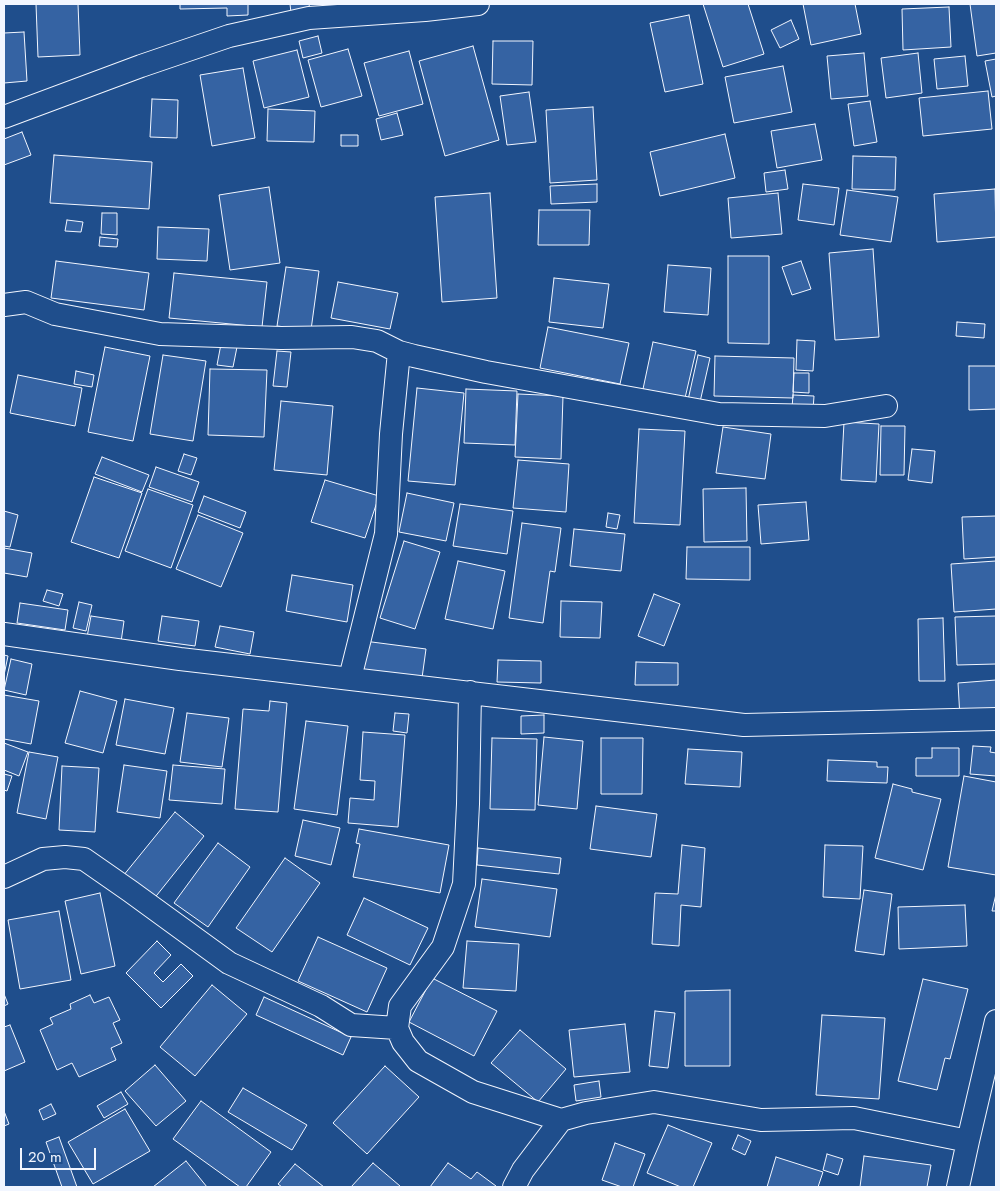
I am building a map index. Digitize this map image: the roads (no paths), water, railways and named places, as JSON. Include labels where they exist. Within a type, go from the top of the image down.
[{"type":"street","points":[[4,117],[141,66],[229,36],[308,18],[425,10],[478,4]]},
{"type":"street","points":[[4,305],[26,302],[55,314],[160,334],[281,338],[352,337],[377,342],[399,352],[486,372],[720,414],[825,416],[886,406]]},
{"type":"street","points":[[350,678],[386,534],[391,434],[399,352]]},
{"type":"street","points":[[4,634],[180,659],[744,725],[996,719]]},
{"type":"street","points":[[470,692],[464,884],[443,947],[399,1017],[403,1042],[418,1061],[473,1092],[561,1120],[586,1113],[654,1102],[761,1120],[854,1118],[968,1141]]},
{"type":"street","points":[[4,877],[43,859],[65,857],[84,859],[229,963],[322,1006],[351,1025],[399,1017]]},
{"type":"street","points":[[958,1187],[996,1021]]},
{"type":"street","points":[[514,1187],[523,1170],[561,1120]]}]
